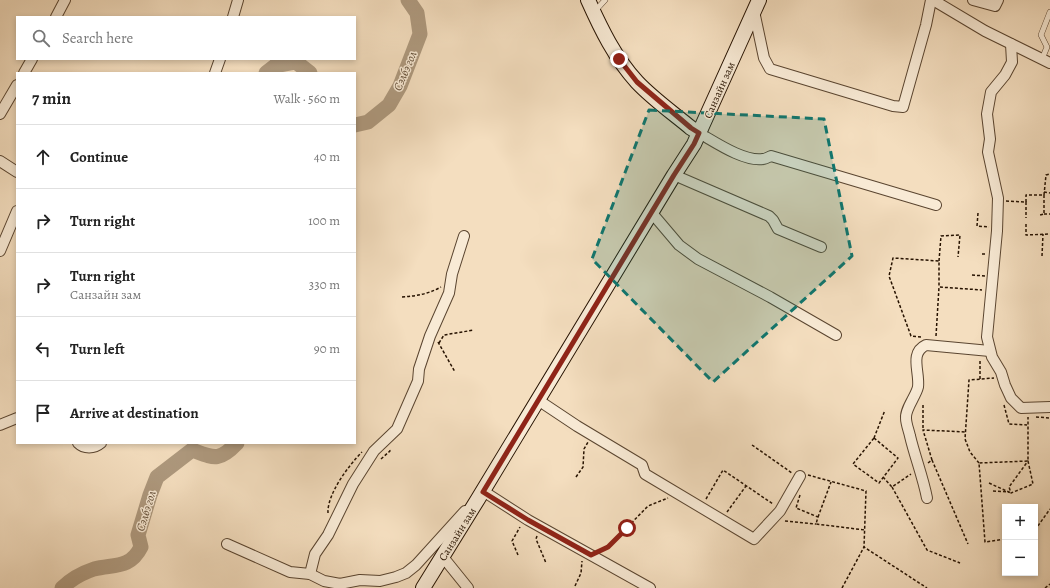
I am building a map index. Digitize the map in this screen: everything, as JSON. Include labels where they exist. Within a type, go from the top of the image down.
[{"type":"main road","points":[[591,6],[605,36],[637,82],[691,128],[699,133]]},
{"type":"main road","name":"Санзайн зам","points":[[424,588],[651,212],[694,144],[757,6]]},
{"type":"street","points":[[57,16],[65,0]]},
{"type":"street","points":[[233,16],[238,0]]},
{"type":"street","points":[[757,6],[764,58],[770,69],[903,108],[932,0],[948,3],[1011,44],[1046,61]]},
{"type":"street","points":[[973,0],[995,6],[998,0]]},
{"type":"street","points":[[1011,44],[1012,62],[1005,75],[991,92],[987,114],[990,139],[988,152],[998,201],[987,337],[992,357],[1001,372],[1011,398],[1021,408],[1050,407]]},
{"type":"street","points":[[25,72],[31,60]]},
{"type":"street","points":[[215,72],[220,60]]},
{"type":"street","points":[[0,114],[16,87]]},
{"type":"street","points":[[699,133],[753,159],[763,159],[771,156],[936,205]]},
{"type":"street","points":[[0,161],[16,171]]},
{"type":"street","points":[[674,175],[769,216],[774,220],[778,229],[821,247]]},
{"type":"street","points":[[651,212],[679,245],[698,259],[770,297],[836,335]]},
{"type":"street","points":[[0,251],[16,213]]},
{"type":"street","points":[[310,574],[315,554],[328,535],[353,484],[374,450],[397,429],[418,381],[419,369],[430,336],[449,293],[452,274],[464,236]]},
{"type":"street","points":[[927,498],[924,481],[905,417],[918,388],[917,353],[921,347],[926,345],[990,351]]},
{"type":"street","points":[[538,400],[591,435],[642,465],[645,474],[754,539],[780,511],[800,475]]},
{"type":"street","points":[[0,425],[16,418]]},
{"type":"street","points":[[79,444],[89,448],[99,444]]},
{"type":"street","points":[[227,544],[290,572],[310,574],[324,581],[340,584],[360,580],[380,581],[406,573],[416,565],[481,495],[650,588]]},
{"type":"street","points":[[443,557],[468,588]]},
{"type":"lane","points":[[591,6],[605,0]]},
{"type":"lane","points":[[1046,61],[1047,47],[1041,35],[1050,12]]},
{"type":"path","points":[[1044,214],[1046,175],[1050,174]]},
{"type":"path","points":[[1026,218],[1026,195],[1050,193]]},
{"type":"path","points":[[998,201],[1026,202]]},
{"type":"path","points":[[978,213],[977,226],[997,228]]},
{"type":"path","points":[[1040,215],[1050,214]]},
{"type":"path","points":[[1026,224],[1026,235],[1050,234]]},
{"type":"path","points":[[1042,256],[1043,234]]},
{"type":"path","points":[[936,338],[941,236],[960,235],[958,258]]},
{"type":"path","points":[[923,337],[911,336],[889,276],[893,258],[939,261]]},
{"type":"path","points":[[972,275],[993,276]]},
{"type":"path","points":[[402,297],[417,296],[429,293],[450,282]]},
{"type":"path","points":[[939,287],[986,290]]},
{"type":"path","points":[[439,343],[444,335],[474,330]]},
{"type":"path","points":[[430,336],[436,339],[439,343],[455,372]]},
{"type":"path","points":[[980,357],[980,379]]},
{"type":"path","points":[[998,377],[969,380],[965,439],[970,452],[979,463],[985,542],[1002,539]]},
{"type":"path","points":[[1003,401],[1009,424],[1028,425]]},
{"type":"path","points":[[923,405],[923,430]]},
{"type":"path","points":[[874,438],[898,458],[879,483],[853,464],[874,438],[885,410]]},
{"type":"path","points":[[993,491],[1011,493],[1034,484],[1028,461],[1028,417]]},
{"type":"path","points":[[1035,417],[1050,418]]},
{"type":"path","points":[[576,477],[583,467],[584,449],[591,435]]},
{"type":"path","points":[[752,445],[800,475],[866,491],[864,547],[842,588]]},
{"type":"path","points":[[932,460],[968,544]]},
{"type":"path","points":[[979,463],[1028,461]]},
{"type":"path","points":[[1011,493],[1009,487],[1028,461]]},
{"type":"path","points":[[703,504],[723,470],[773,504]]},
{"type":"path","points":[[816,524],[831,482]]},
{"type":"path","points":[[989,483],[1011,493]]},
{"type":"path","points":[[727,513],[746,486]]},
{"type":"path","points":[[892,487],[927,550],[960,563]]},
{"type":"path","points":[[801,495],[796,508],[818,518]]},
{"type":"path","points":[[575,586],[587,553],[608,547],[648,506],[672,496]]},
{"type":"path","points":[[1038,526],[1050,509]]},
{"type":"path","points":[[518,555],[512,541],[525,518]]},
{"type":"path","points":[[782,520],[865,530]]},
{"type":"path","points":[[541,527],[536,538],[546,563]]},
{"type":"path","points":[[864,547],[927,588]]},
{"type":"path","points":[[1045,588],[1050,584]]},
{"type":"highlighted area","points":[[649,110],[824,119],[852,256],[713,382],[592,259]]},
{"type":"waterway","name":"Сэлбэ гол","points":[[356,125],[368,122],[389,105],[400,86],[420,34],[417,13],[408,0]]},
{"type":"waterway","name":"Сэлбэ гол","points":[[267,72],[275,66],[296,62],[309,72]]},
{"type":"waterway","name":"Сэлбэ гол","points":[[62,588],[85,572],[127,562],[137,554],[141,547],[138,535],[157,477],[192,450],[216,457],[221,456],[236,444]]},
{"type":"route","points":[[619,59],[637,82],[691,128],[699,133],[694,144],[483,492],[528,520],[591,555],[608,547],[627,528]]}]
